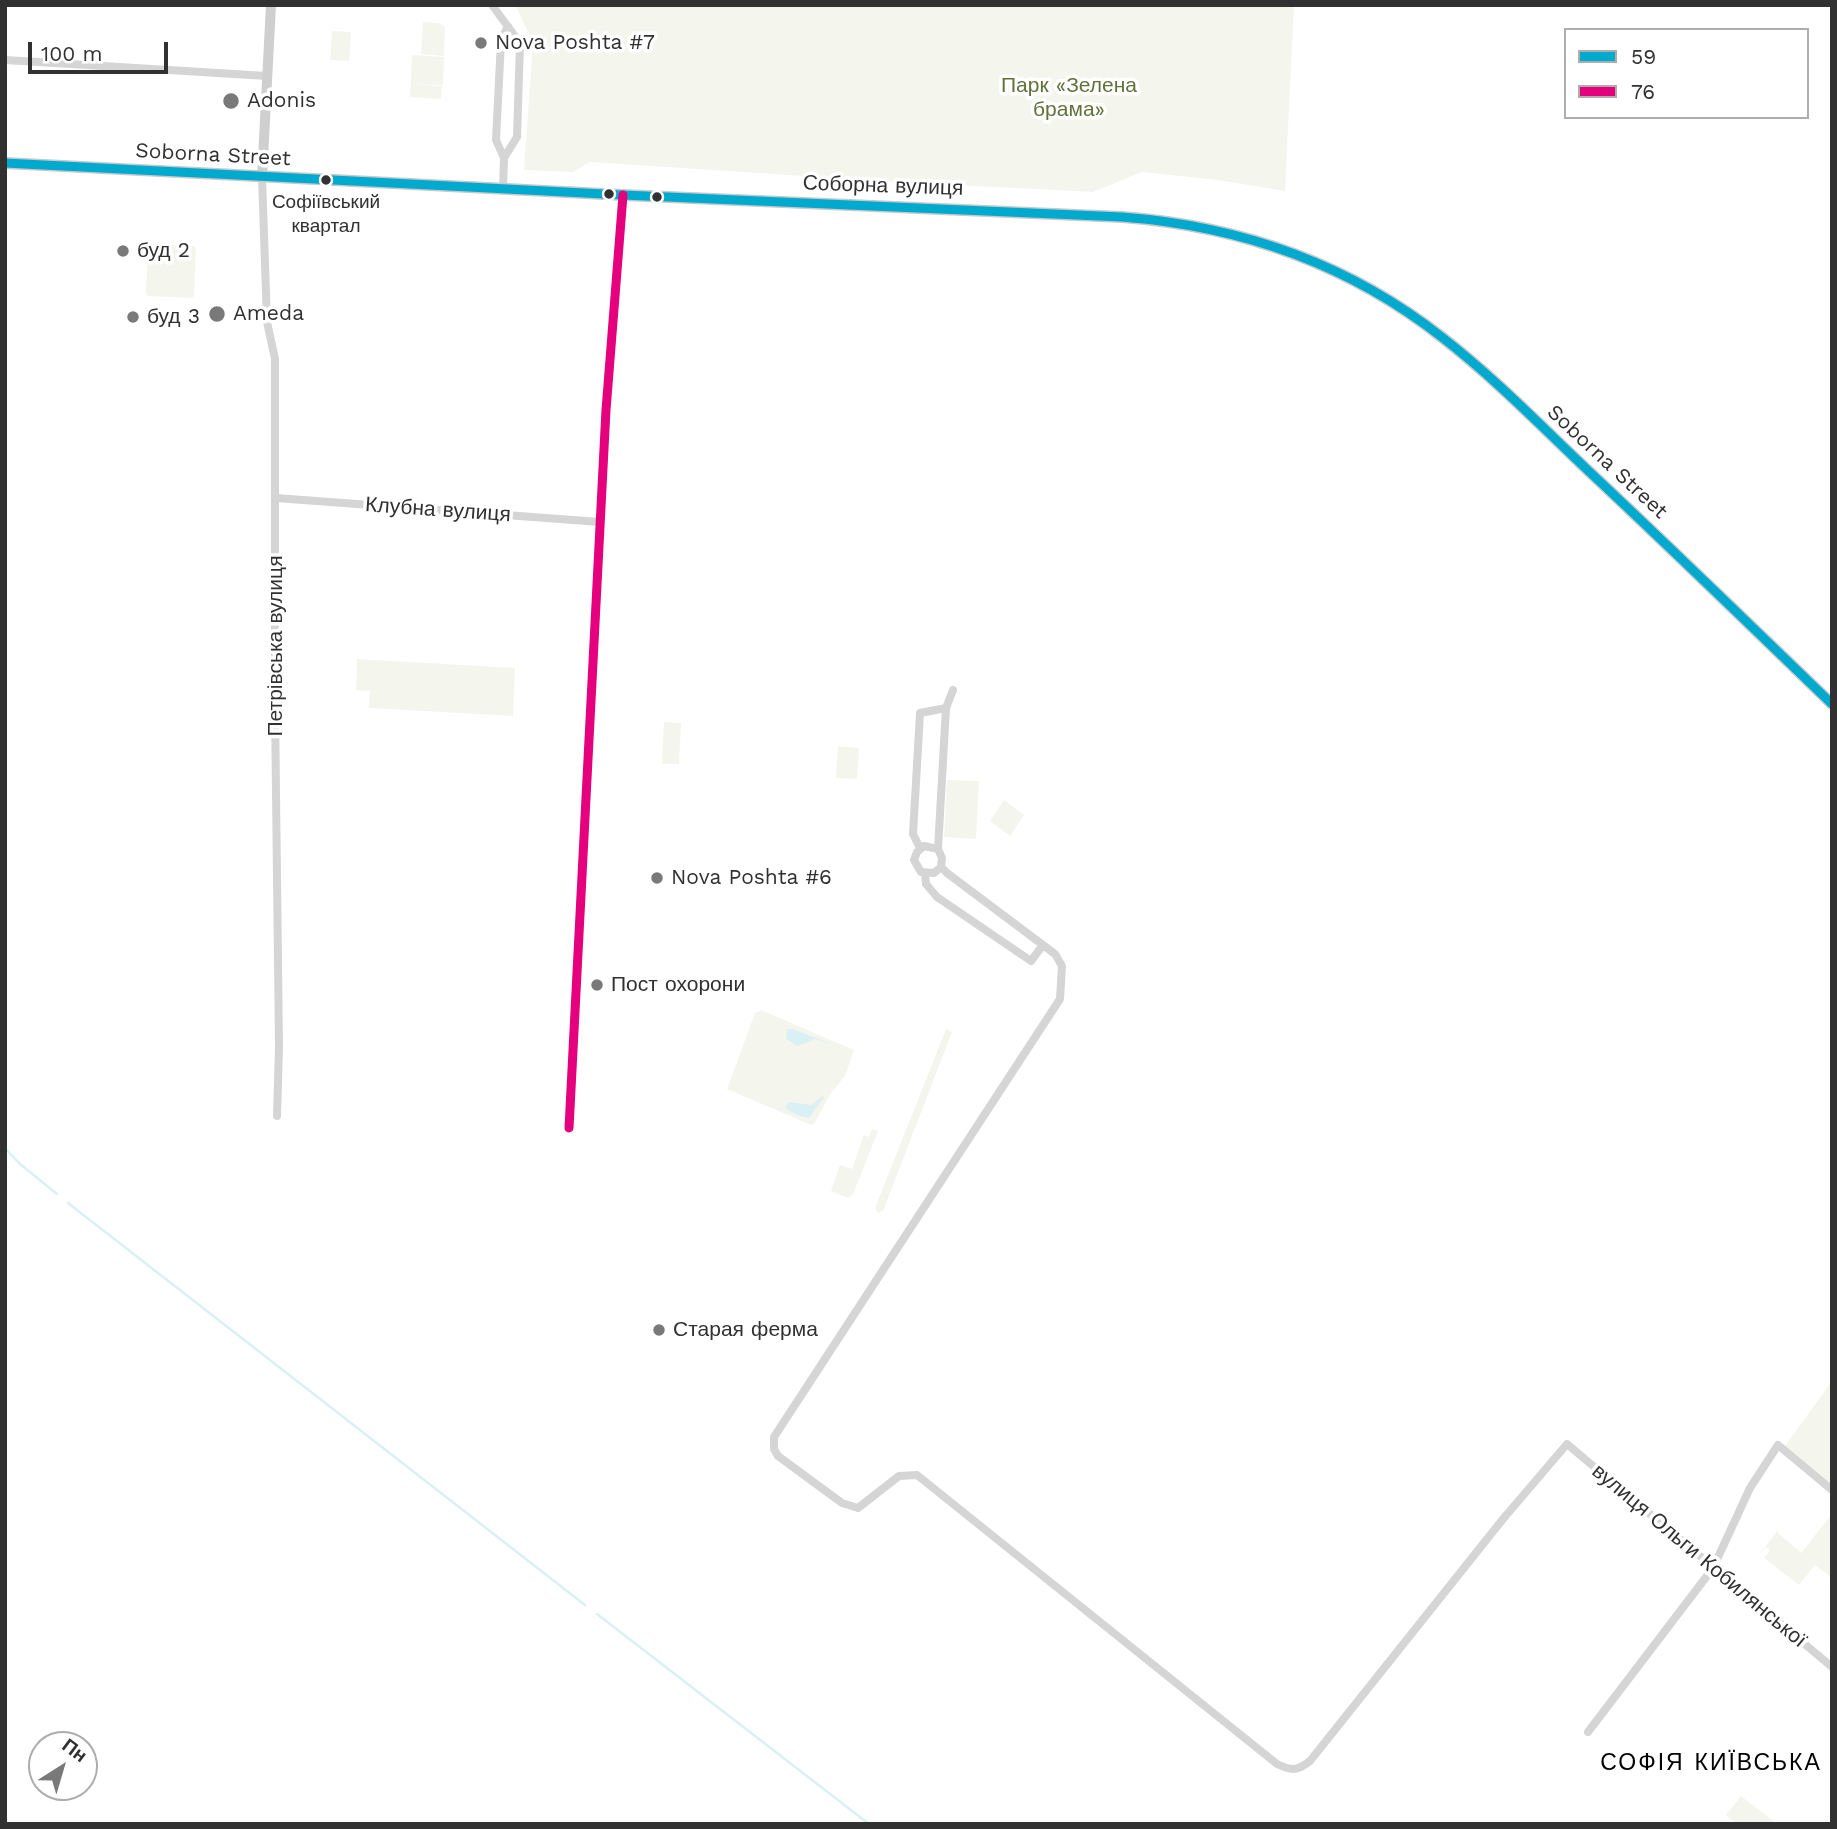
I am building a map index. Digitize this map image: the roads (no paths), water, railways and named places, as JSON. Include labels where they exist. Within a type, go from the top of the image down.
[{"type":"main road","points":[[262,177],[271,5]]},
{"type":"main road","name":"Soborna Street","points":[[5,163],[503,189]]},
{"type":"main road","points":[[503,189],[623,195]]},
{"type":"main road","name":"Soborna Street","points":[[623,195],[891,205],[1160,220],[1224,231],[1305,258],[1364,286],[1443,337],[1553,437],[1832,704]]},
{"type":"street","points":[[492,5],[520,43],[517,138],[504,158]]},
{"type":"street","points":[[503,189],[504,158],[496,140],[501,41],[508,26]]},
{"type":"street","points":[[5,60],[267,76]]},
{"type":"street","name":"Петрівська вулиця","points":[[262,177],[267,322],[275,359],[279,1031],[277,1116]]},
{"type":"street","points":[[569,1128],[606,410],[623,195]]},
{"type":"street","name":"Клубна вулиця","points":[[276,498],[600,522]]},
{"type":"street","points":[[946,708],[920,713],[914,834],[920,848],[914,860],[917,869],[925,874],[934,873],[941,867],[942,858],[937,849],[946,708],[953,691]]},
{"type":"street","points":[[920,848],[929,846],[937,849]]},
{"type":"street","points":[[925,874],[926,884],[936,897],[1031,961],[1043,945],[941,867]]},
{"type":"street","name":"вулиця Ольги Кобилянської","points":[[1043,945],[1055,954],[1062,966],[1060,999],[774,1437],[774,1449],[778,1456],[842,1503],[858,1508],[899,1476],[917,1475],[1290,1771],[1300,1769],[1310,1761],[1503,1519],[1567,1444],[1832,1667]]},
{"type":"street","points":[[1588,1732],[1713,1568],[1750,1488],[1778,1445],[1832,1490]]},
{"type":"water","points":[[787,1029],[832,1044],[815,1039],[798,1046],[786,1039]]},
{"type":"water","points":[[823,1096],[809,1118],[785,1108],[789,1102],[811,1105]]},
{"type":"waterway","points":[[5,1148],[57,1194]]},
{"type":"waterway","points":[[68,1203],[585,1605]]},
{"type":"waterway","points":[[597,1614],[869,1824]]},
{"type":"place","name":"Nova Poshta #7","points":[[481,43]]},
{"type":"place","name":"Adonis","points":[[231,101]]},
{"type":"place","name":"Софіївський квартал","points":[[326,180]]},
{"type":"place","name":"буд 2","points":[[123,251]]},
{"type":"place","name":"Ameda","points":[[217,314]]},
{"type":"place","name":"буд 3","points":[[133,317]]},
{"type":"place","name":"Nova Poshta #6","points":[[657,878]]},
{"type":"place","name":"Пост охорони","points":[[597,985]]},
{"type":"place","name":"Старая ферма","points":[[659,1330]]},
{"type":"district","name":"СОФІЯ КИЇВСЬКА","points":[[1711,1763]]},
{"type":"park label","name":"Парк «Зелена брама»","points":[[1069,98]]}]
